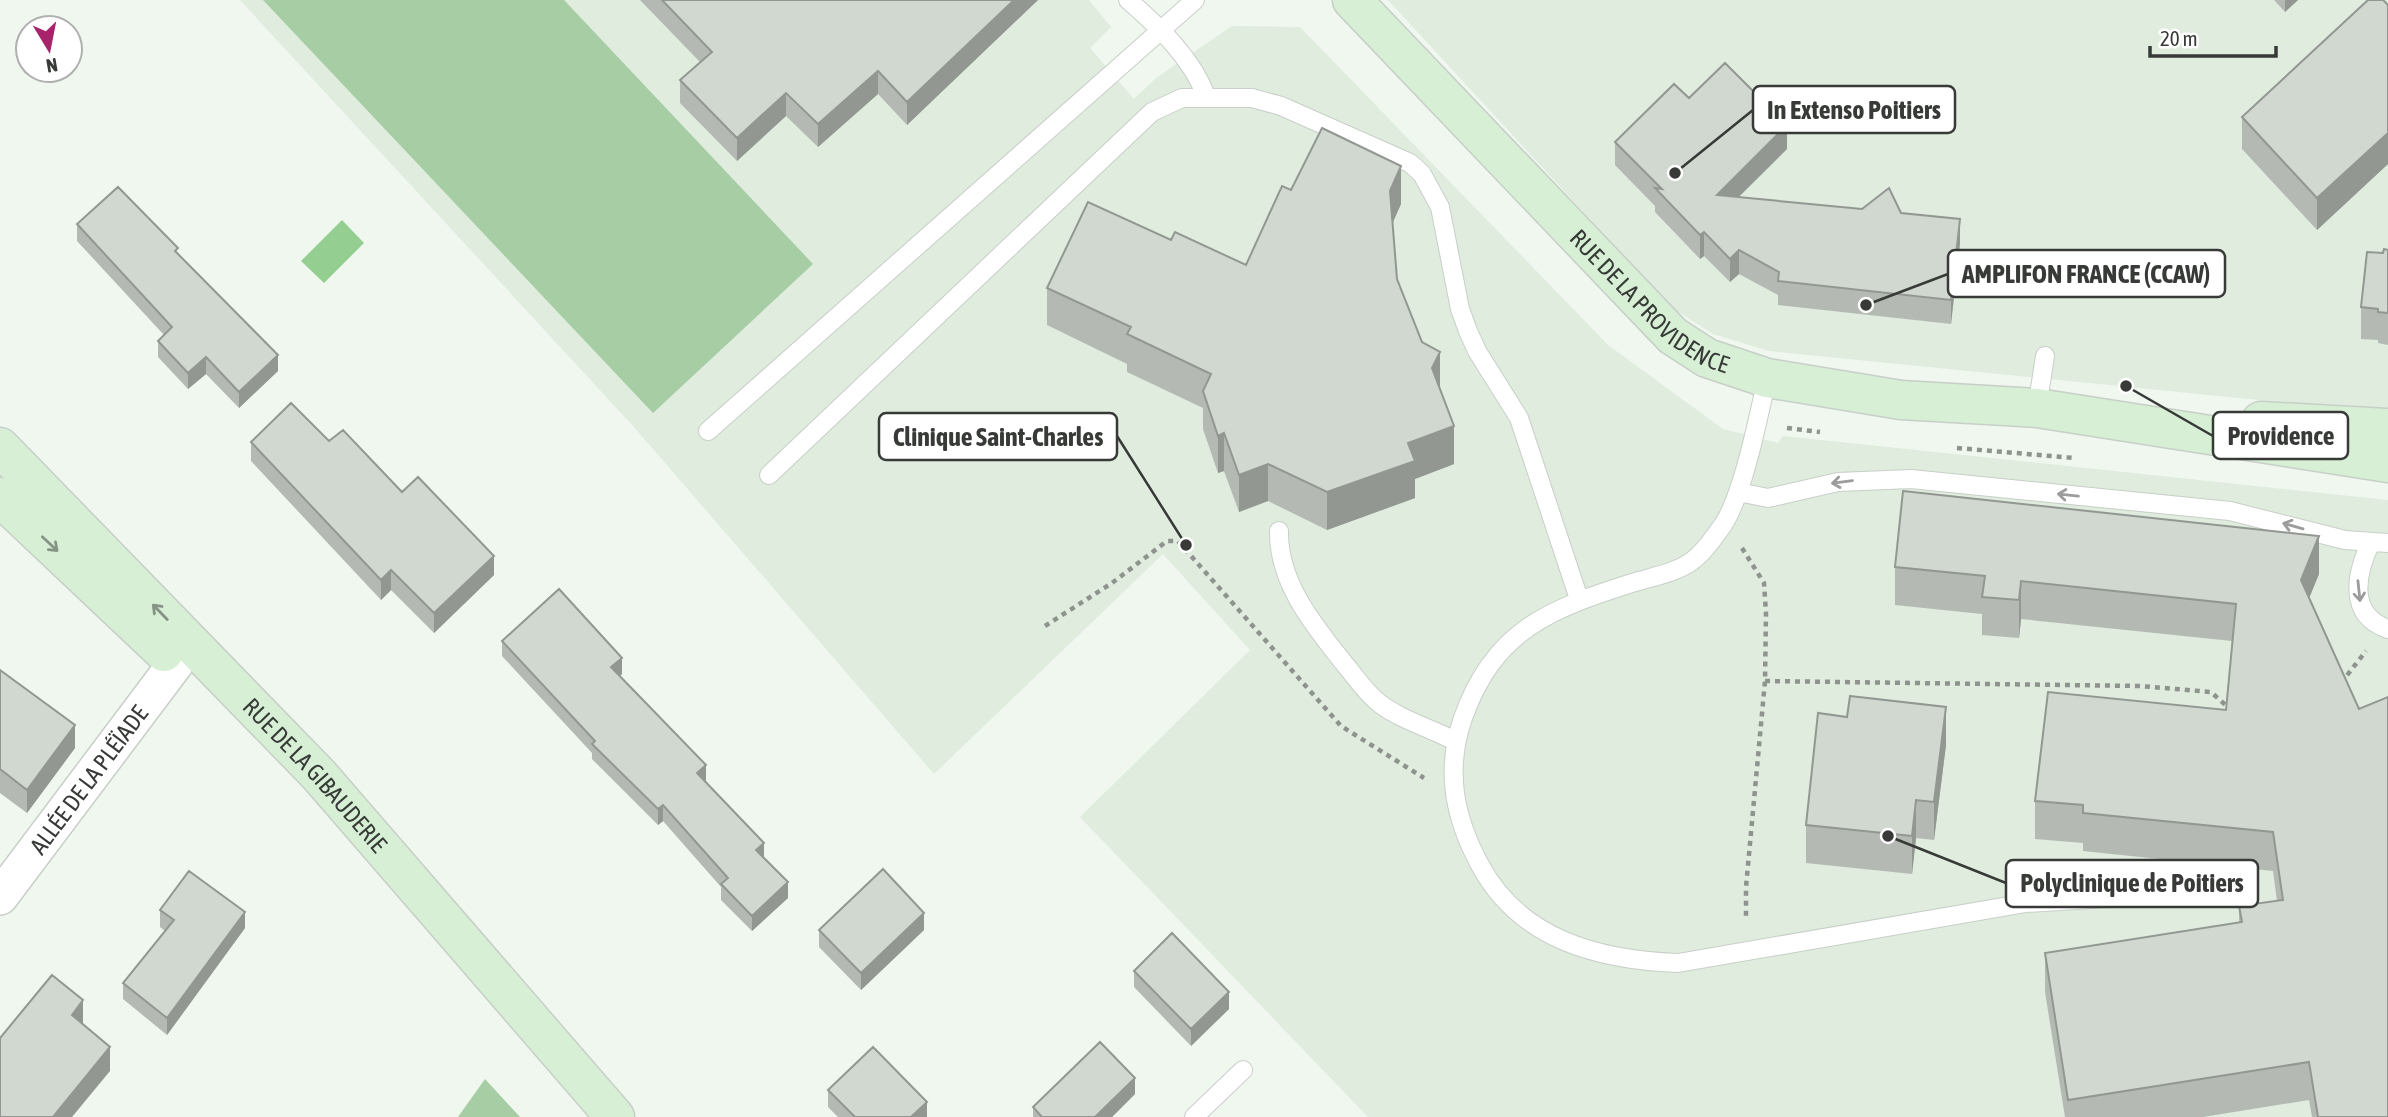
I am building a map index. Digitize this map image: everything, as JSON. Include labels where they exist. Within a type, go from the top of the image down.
[{"type":"street","name":"RUE DE LA PROVIDENCE","points":[[1352,0],[1673,336],[1707,358],[1767,378],[1901,400],[2388,428]]},
{"type":"street","name":"RUE DE LA PROVIDENCE","points":[[2041,409],[2388,463]]},
{"type":"street","name":"RUE DE LA GIBAUDERIE","points":[[0,447],[319,775],[615,1117]]},
{"type":"street","name":"RUE DE LA GIBAUDERIE","points":[[0,497],[176,663],[301,790],[585,1117]]},
{"type":"street","name":"ALLÉE DE LA PLÉÏADE","points":[[0,897],[176,663]]},
{"type":"lane","points":[[1128,0],[1198,73],[1206,96]]},
{"type":"lane","points":[[708,431],[1195,0]]},
{"type":"lane","points":[[769,475],[1152,112],[1182,99],[1206,96],[1252,98],[1281,106],[1410,163],[1422,174],[1440,207],[1460,309],[1468,331],[1477,351],[1519,418],[1579,599]]},
{"type":"lane","points":[[2041,409],[2045,356]]},
{"type":"lane","points":[[1767,378],[1738,492],[1722,527],[1692,561],[1579,599],[1533,621],[1511,640],[1482,675],[1455,741],[1452,793],[1462,828],[1483,871],[1508,904],[1541,932],[1569,945],[1622,958],[1678,963],[2026,903],[2235,890]]},
{"type":"lane","points":[[1738,492],[1768,498],[1838,482],[1911,479],[2230,512],[2379,543],[2361,566],[2357,591],[2363,610],[2385,628]]},
{"type":"lane","points":[[1279,531],[1281,558],[1294,593],[1361,685],[1378,702],[1397,715],[1455,741]]},
{"type":"lane","points":[[1194,1117],[1243,1070]]},
{"type":"path","points":[[1722,527],[1741,545],[1764,583],[1765,681],[1746,887],[1745,953]]},
{"type":"path","points":[[1045,626],[1112,583],[1167,541],[1178,541],[1341,726],[1402,767],[1452,793]]},
{"type":"path","points":[[2333,691],[2385,628]]},
{"type":"path","points":[[1765,681],[2140,686],[2211,692],[2230,709]]},
{"type":"shaded area","points":[[240,0],[1089,0],[1111,27],[1090,48],[1134,99],[1156,78],[1232,26],[1300,27],[1608,345],[1723,429],[1778,443],[1783,436],[2388,500],[2388,1117],[1368,1117],[1080,817],[1250,650],[1163,554],[934,774],[634,427]]},
{"type":"shaded area","points":[[263,0],[564,0],[813,264],[653,413]]},
{"type":"shaded area","points":[[1388,0],[2388,0],[2388,413],[1769,351],[1713,334],[1671,307]]},
{"type":"shaded area","points":[[342,220],[364,243],[324,283],[301,261]]},
{"type":"shaded area","points":[[485,1079],[520,1117],[458,1117]]},
{"type":"building","points":[[662,0],[1014,0],[907,102],[878,71],[818,124],[786,93],[737,138],[680,80],[712,52]]},
{"type":"building","points":[[2368,0],[2383,0],[2388,5],[2388,133],[2317,198],[2242,117]]},
{"type":"building","points":[[1725,63],[1787,125],[1717,195],[1862,209],[1889,188],[1901,213],[1960,219],[1951,300],[1778,281],[1779,272],[1739,250],[1730,259],[1704,232],[1700,235],[1655,188],[1662,189],[1615,142],[1674,84],[1689,98]]},
{"type":"building","points":[[1322,128],[1401,166],[1390,191],[1397,279],[1422,342],[1440,352],[1432,368],[1454,426],[1408,443],[1415,461],[1327,492],[1268,464],[1239,475],[1224,433],[1218,436],[1203,391],[1211,374],[1127,334],[1131,327],[1047,288],[1088,202],[1171,240],[1175,232],[1246,265],[1282,186],[1291,190]]},
{"type":"building","points":[[118,187],[178,248],[175,251],[278,355],[239,392],[206,357],[188,373],[158,341],[172,327],[77,224]]},
{"type":"building","points":[[2384,249],[2388,250],[2388,313],[2361,307],[2367,252],[2383,253]]},
{"type":"building","points":[[291,403],[329,441],[343,430],[402,492],[418,477],[494,556],[434,613],[391,570],[381,580],[251,442]]},
{"type":"building","points":[[1903,491],[2319,536],[2301,580],[2359,709],[2388,697],[2388,1117],[2318,1117],[2309,1062],[2068,1100],[2045,953],[2242,922],[2239,906],[2283,900],[2273,832],[2083,813],[2083,805],[2035,801],[2048,692],[2226,710],[2236,604],[2021,581],[2019,600],[1982,597],[1985,576],[1895,567]]},
{"type":"building","points":[[559,589],[622,658],[611,667],[706,765],[697,773],[764,843],[756,850],[788,882],[752,916],[721,884],[728,878],[663,805],[658,809],[592,744],[595,741],[502,641]]},
{"type":"building","points":[[0,670],[75,725],[27,790],[0,769]]},
{"type":"building","points":[[1850,696],[1946,707],[1934,802],[1916,800],[1912,836],[1806,825],[1818,713],[1847,717]]},
{"type":"building","points":[[883,869],[924,913],[861,973],[819,930]]},
{"type":"building","points":[[189,871],[245,912],[167,1018],[123,983],[174,920],[160,910]]},
{"type":"building","points":[[1172,933],[1229,992],[1191,1029],[1134,971]]},
{"type":"building","points":[[52,975],[83,1000],[72,1015],[110,1047],[53,1117],[0,1117],[0,1038]]},
{"type":"building","points":[[1100,1042],[1135,1078],[1095,1117],[1042,1117],[1033,1107]]},
{"type":"building","points":[[873,1047],[927,1102],[911,1117],[855,1117],[828,1090]]},
{"type":"place","name":"In Extenso Poitiers","points":[[1675,173]]},
{"type":"place","name":"AMPLIFON FRANCE (CCAW)","points":[[1866,305]]},
{"type":"place","name":"Providence","points":[[2126,386]]},
{"type":"place","name":"Clinique Saint-Charles","points":[[1186,545]]},
{"type":"place","name":"Polyclinique de Poitiers","points":[[1888,836]]}]
